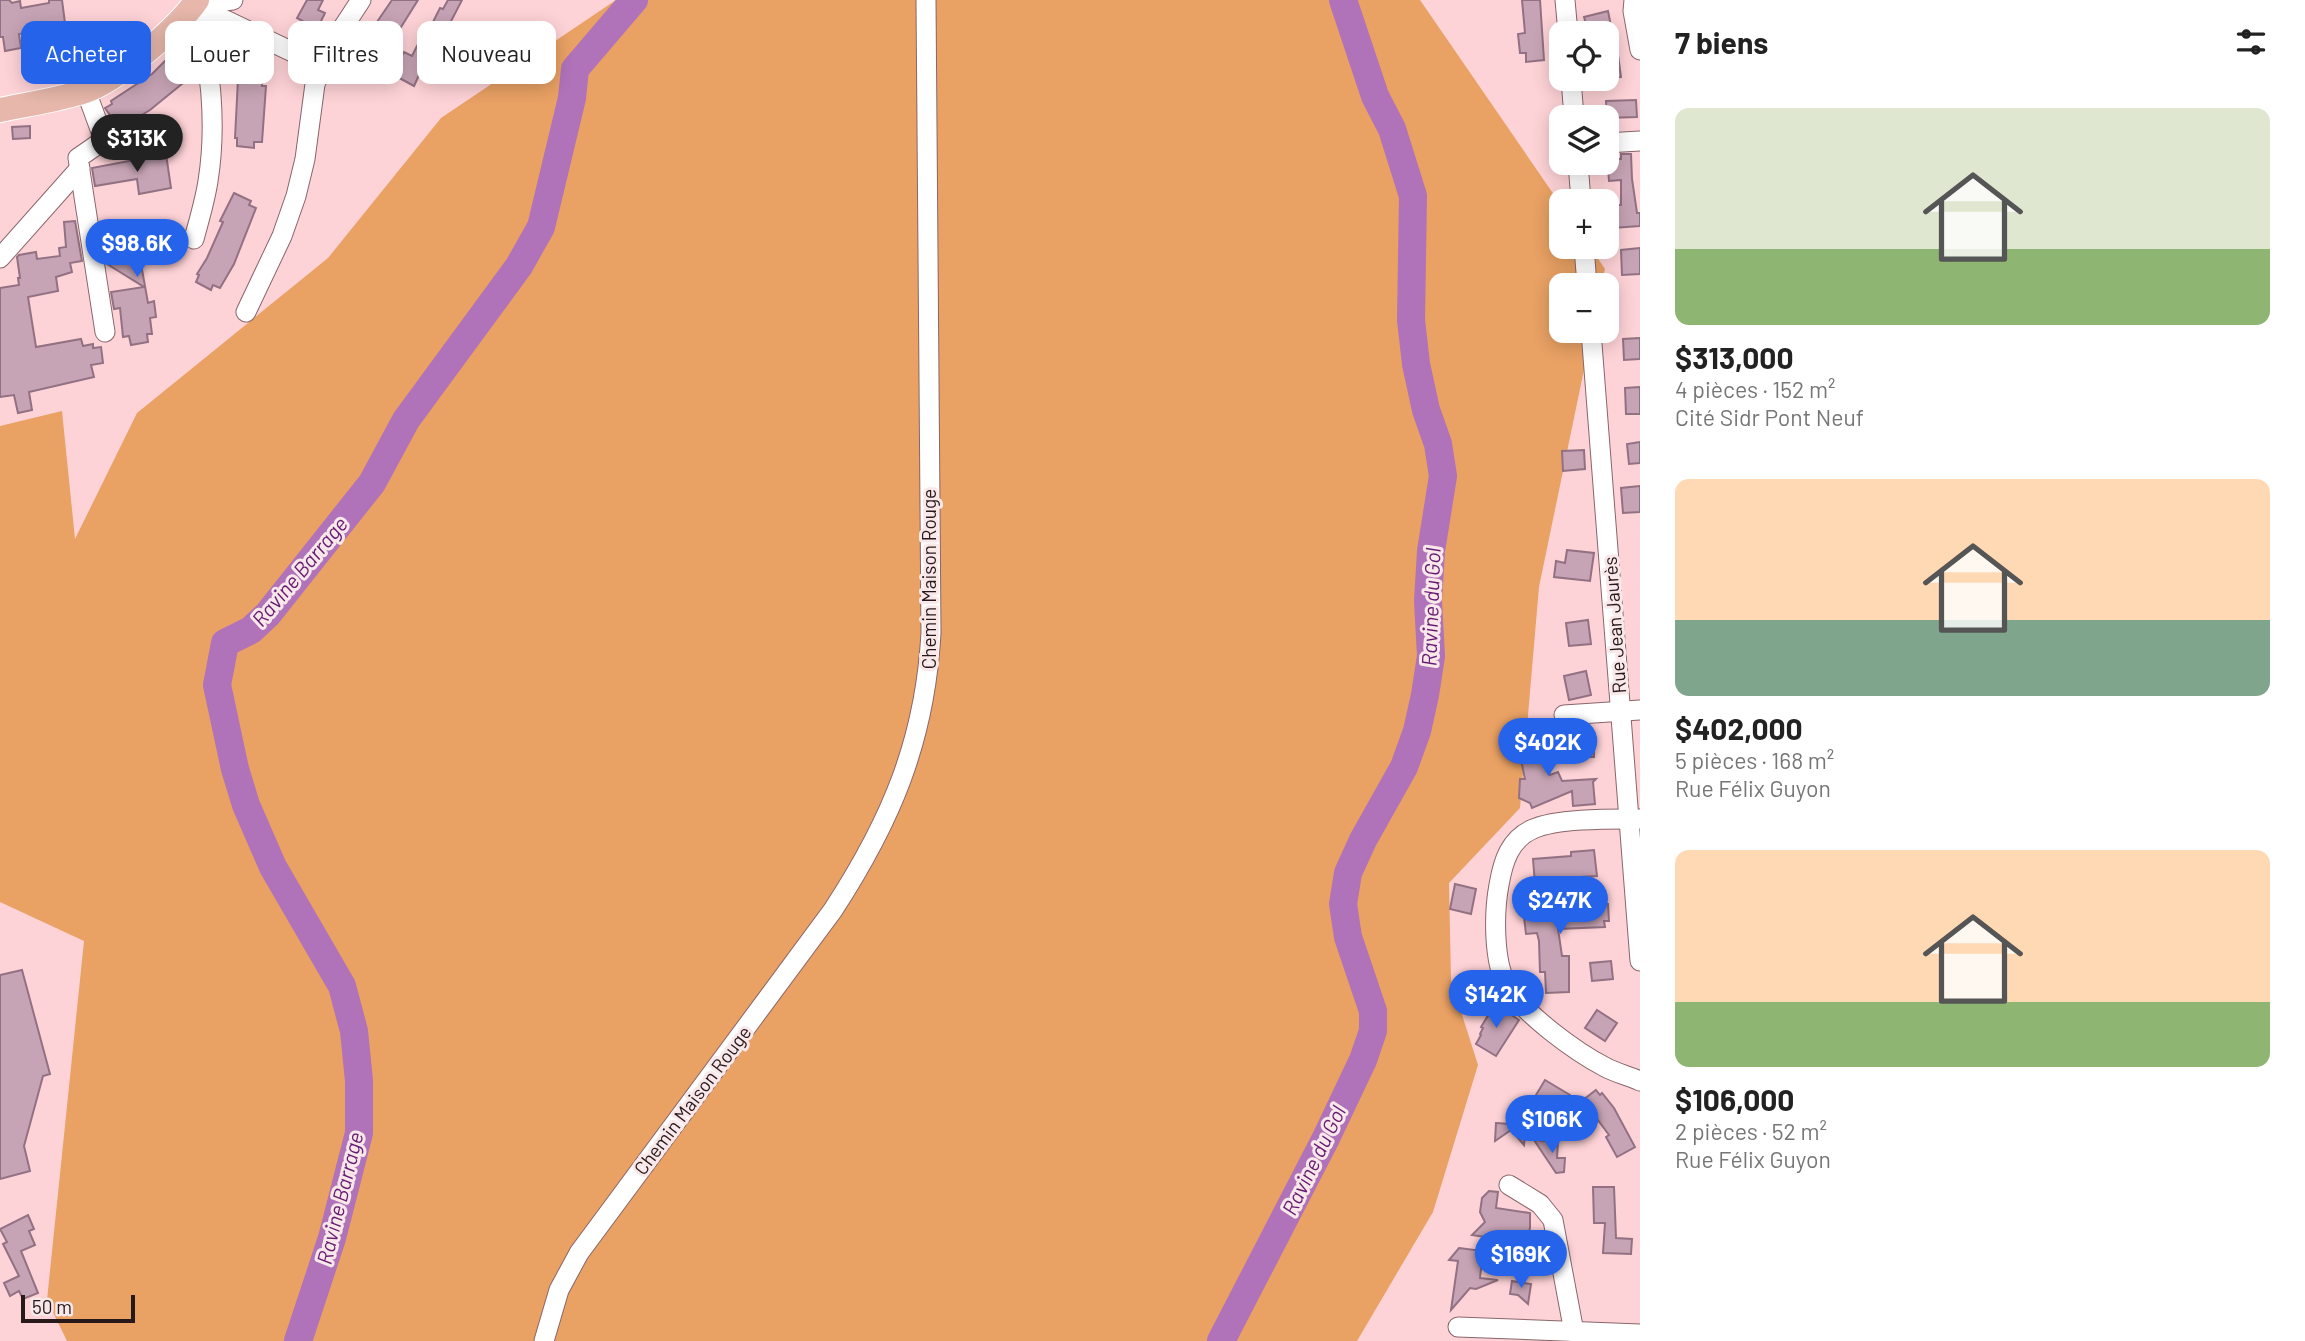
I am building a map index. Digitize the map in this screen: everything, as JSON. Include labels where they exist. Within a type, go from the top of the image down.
[{"type":"main road","points":[[0,110],[86,91],[132,63],[195,2]]},
{"type":"street","points":[[195,2],[233,0]]},
{"type":"street","points":[[347,21],[360,0]]},
{"type":"street","name":"Chemin Maison Rouge","points":[[544,1341],[559,1290],[579,1253],[818,930],[862,865],[888,815],[918,726],[928,678],[931,633],[926,0]]},
{"type":"street","points":[[1565,0],[1567,21]]},
{"type":"street","points":[[1634,0],[1633,11],[1640,50]]},
{"type":"street","points":[[195,2],[288,49]]},
{"type":"street","points":[[194,239],[208,181],[211,123],[205,38],[195,2]]},
{"type":"street","points":[[246,312],[282,236],[296,197],[305,159],[315,84]]},
{"type":"street","points":[[86,91],[104,139],[78,158],[105,332]]},
{"type":"street","points":[[1619,142],[1640,141]]},
{"type":"street","points":[[0,258],[80,168]]},
{"type":"street","name":"Rue Jean Jaurès","points":[[1592,343],[1630,710],[1640,961]]},
{"type":"street","points":[[1563,715],[1630,710]]},
{"type":"street","points":[[1634,819],[1552,823],[1521,836],[1511,845],[1502,867],[1497,895],[1496,931],[1499,965],[1506,984],[1519,1003],[1559,1037],[1605,1067],[1640,1081]]},
{"type":"street","points":[[1509,1185],[1540,1204],[1553,1220],[1574,1332]]},
{"type":"street","points":[[1458,1327],[1639,1338]]},
{"type":"shaded area","points":[[616,0],[1420,0],[1550,189],[1549,259],[1598,259],[1605,269],[1604,273],[1549,273],[1549,343],[1590,343],[1539,587],[1520,808],[1449,883],[1451,980],[1478,1065],[1433,1212],[1357,1341],[67,1341],[47,1300],[84,941],[0,902],[0,426],[62,411],[75,539],[137,413],[328,258],[441,118],[491,84],[556,84],[556,40]]},
{"type":"building","points":[[0,0],[9,0],[12,3],[20,1],[21,8],[49,3],[49,0],[62,0],[65,21],[21,21],[21,48],[5,51],[3,37],[0,37]]},
{"type":"building","points":[[307,0],[323,0],[318,10],[325,13],[321,21],[302,21],[297,18]]},
{"type":"building","points":[[392,0],[418,0],[403,24],[403,21],[378,21]]},
{"type":"building","points":[[448,0],[462,0],[451,21],[434,21],[440,8],[443,9]]},
{"type":"building","points":[[1522,0],[1540,0],[1544,60],[1526,62],[1526,53],[1520,53],[1518,34],[1525,33]]},
{"type":"building","points":[[1608,11],[1610,21],[1585,21],[1584,17]]},
{"type":"building","points":[[417,46],[417,79],[414,86],[403,80],[403,54],[412,56]]},
{"type":"building","points":[[165,61],[165,84],[182,84],[150,110],[125,125],[121,119],[115,122],[105,108],[137,84],[151,84],[152,74]]},
{"type":"building","points":[[238,84],[266,86],[262,142],[254,142],[254,148],[237,146]]},
{"type":"building","points":[[1636,100],[1637,117],[1619,118],[1619,105],[1606,105],[1606,101]]},
{"type":"building","points":[[30,126],[30,138],[13,139],[12,127]]},
{"type":"building","points":[[166,154],[171,188],[139,194],[137,179],[95,186],[92,168]]},
{"type":"building","points":[[1621,154],[1631,154],[1632,179],[1637,213],[1640,213],[1640,226],[1619,228],[1621,180],[1609,181],[1609,175],[1619,175]]},
{"type":"building","points":[[234,193],[251,201],[249,205],[256,208],[234,264],[220,288],[213,285],[211,290],[196,282],[199,275],[197,274],[207,258],[223,222],[220,221]]},
{"type":"building","points":[[75,221],[82,261],[70,263],[72,272],[56,277],[58,291],[28,297],[36,347],[81,339],[83,346],[93,344],[93,348],[101,347],[103,363],[91,365],[94,377],[29,392],[32,410],[18,413],[14,395],[0,397],[0,288],[19,285],[19,255],[36,252],[37,259],[60,256],[59,248],[66,247],[64,222]]},
{"type":"building","points":[[168,229],[173,258],[141,264],[148,303],[154,301],[156,317],[150,318],[152,334],[147,334],[148,342],[131,345],[129,336],[123,337],[120,308],[114,309],[111,292],[144,287],[107,264],[105,249],[113,238]]},
{"type":"building","points":[[1640,248],[1640,274],[1622,275],[1621,250]]},
{"type":"building","points":[[1640,338],[1640,359],[1624,360],[1623,339]]},
{"type":"building","points":[[1640,387],[1640,414],[1626,414],[1625,388]]},
{"type":"building","points":[[1640,442],[1640,463],[1629,464],[1627,444]]},
{"type":"building","points":[[1584,450],[1585,469],[1563,471],[1562,451]]},
{"type":"building","points":[[1640,486],[1640,512],[1623,513],[1621,488]]},
{"type":"building","points":[[1567,550],[1594,553],[1590,581],[1554,577],[1556,561],[1565,563]]},
{"type":"building","points":[[1588,620],[1591,644],[1569,646],[1566,623]]},
{"type":"building","points":[[1586,671],[1591,695],[1569,700],[1564,676]]},
{"type":"building","points":[[1570,733],[1594,733],[1594,757],[1570,757]]},
{"type":"building","points":[[1542,736],[1550,775],[1558,772],[1562,781],[1596,779],[1593,782],[1595,804],[1573,806],[1572,791],[1532,808],[1530,803],[1519,798],[1520,779],[1525,779],[1517,741]]},
{"type":"building","points":[[1594,850],[1597,876],[1565,878],[1566,882],[1535,884],[1533,859],[1571,856],[1571,852]]},
{"type":"building","points":[[1455,884],[1476,889],[1471,914],[1450,909]]},
{"type":"building","points":[[1567,902],[1567,906],[1608,904],[1609,921],[1604,921],[1605,927],[1558,929],[1562,956],[1569,956],[1569,992],[1546,993],[1545,972],[1540,972],[1537,933],[1526,934],[1523,908]]},
{"type":"building","points":[[1611,961],[1613,979],[1592,981],[1590,963]]},
{"type":"building","points":[[22,970],[50,1074],[43,1076],[24,1146],[30,1171],[0,1179],[0,975]]},
{"type":"building","points":[[1495,1004],[1519,1020],[1496,1056],[1476,1044],[1481,1035],[1481,1027]]},
{"type":"building","points":[[1597,1010],[1617,1023],[1605,1041],[1585,1028]]},
{"type":"building","points":[[1545,1080],[1570,1095],[1560,1116],[1533,1100]]},
{"type":"building","points":[[1596,1090],[1600,1095],[1602,1093],[1614,1108],[1635,1147],[1617,1157],[1606,1137],[1609,1135],[1583,1100]]},
{"type":"building","points":[[1496,1123],[1526,1125],[1524,1145],[1511,1130],[1495,1141]]},
{"type":"building","points":[[1534,1140],[1558,1142],[1557,1158],[1565,1158],[1564,1172],[1556,1173]]},
{"type":"building","points":[[1593,1187],[1614,1187],[1616,1238],[1632,1239],[1631,1254],[1603,1253],[1605,1223],[1594,1223]]},
{"type":"building","points":[[1489,1191],[1498,1192],[1496,1208],[1530,1213],[1530,1228],[1525,1243],[1548,1260],[1550,1269],[1533,1267],[1534,1261],[1520,1259],[1522,1244],[1472,1235],[1485,1222],[1480,1212],[1482,1198]]},
{"type":"building","points":[[28,1215],[34,1229],[29,1231],[35,1245],[21,1251],[38,1293],[23,1299],[19,1291],[10,1296],[4,1283],[19,1276],[3,1244],[7,1242],[0,1229]]},
{"type":"building","points":[[1459,1248],[1483,1251],[1480,1278],[1498,1280],[1476,1289],[1470,1288],[1451,1310],[1458,1261],[1449,1260]]},
{"type":"building","points":[[1512,1281],[1531,1284],[1528,1304],[1518,1295],[1510,1294]]},
{"type":"waterway","name":"Ravine Barrage","points":[[298,1341],[332,1238],[359,1133],[359,1081],[354,1031],[342,986],[273,867],[246,805],[235,769],[217,685],[225,643],[251,630],[268,614],[372,483],[406,420],[519,266],[541,227],[572,98],[575,69],[634,0]]},
{"type":"waterway","name":"Ravine du Gol","points":[[1221,1341],[1326,1138],[1363,1060],[1373,1031],[1373,1011],[1348,937],[1343,904],[1348,873],[1363,840],[1404,767],[1417,731],[1431,656],[1428,601],[1431,551],[1443,476],[1438,444],[1426,410],[1416,364],[1411,320],[1413,196],[1392,129],[1375,96],[1343,0]]}]
